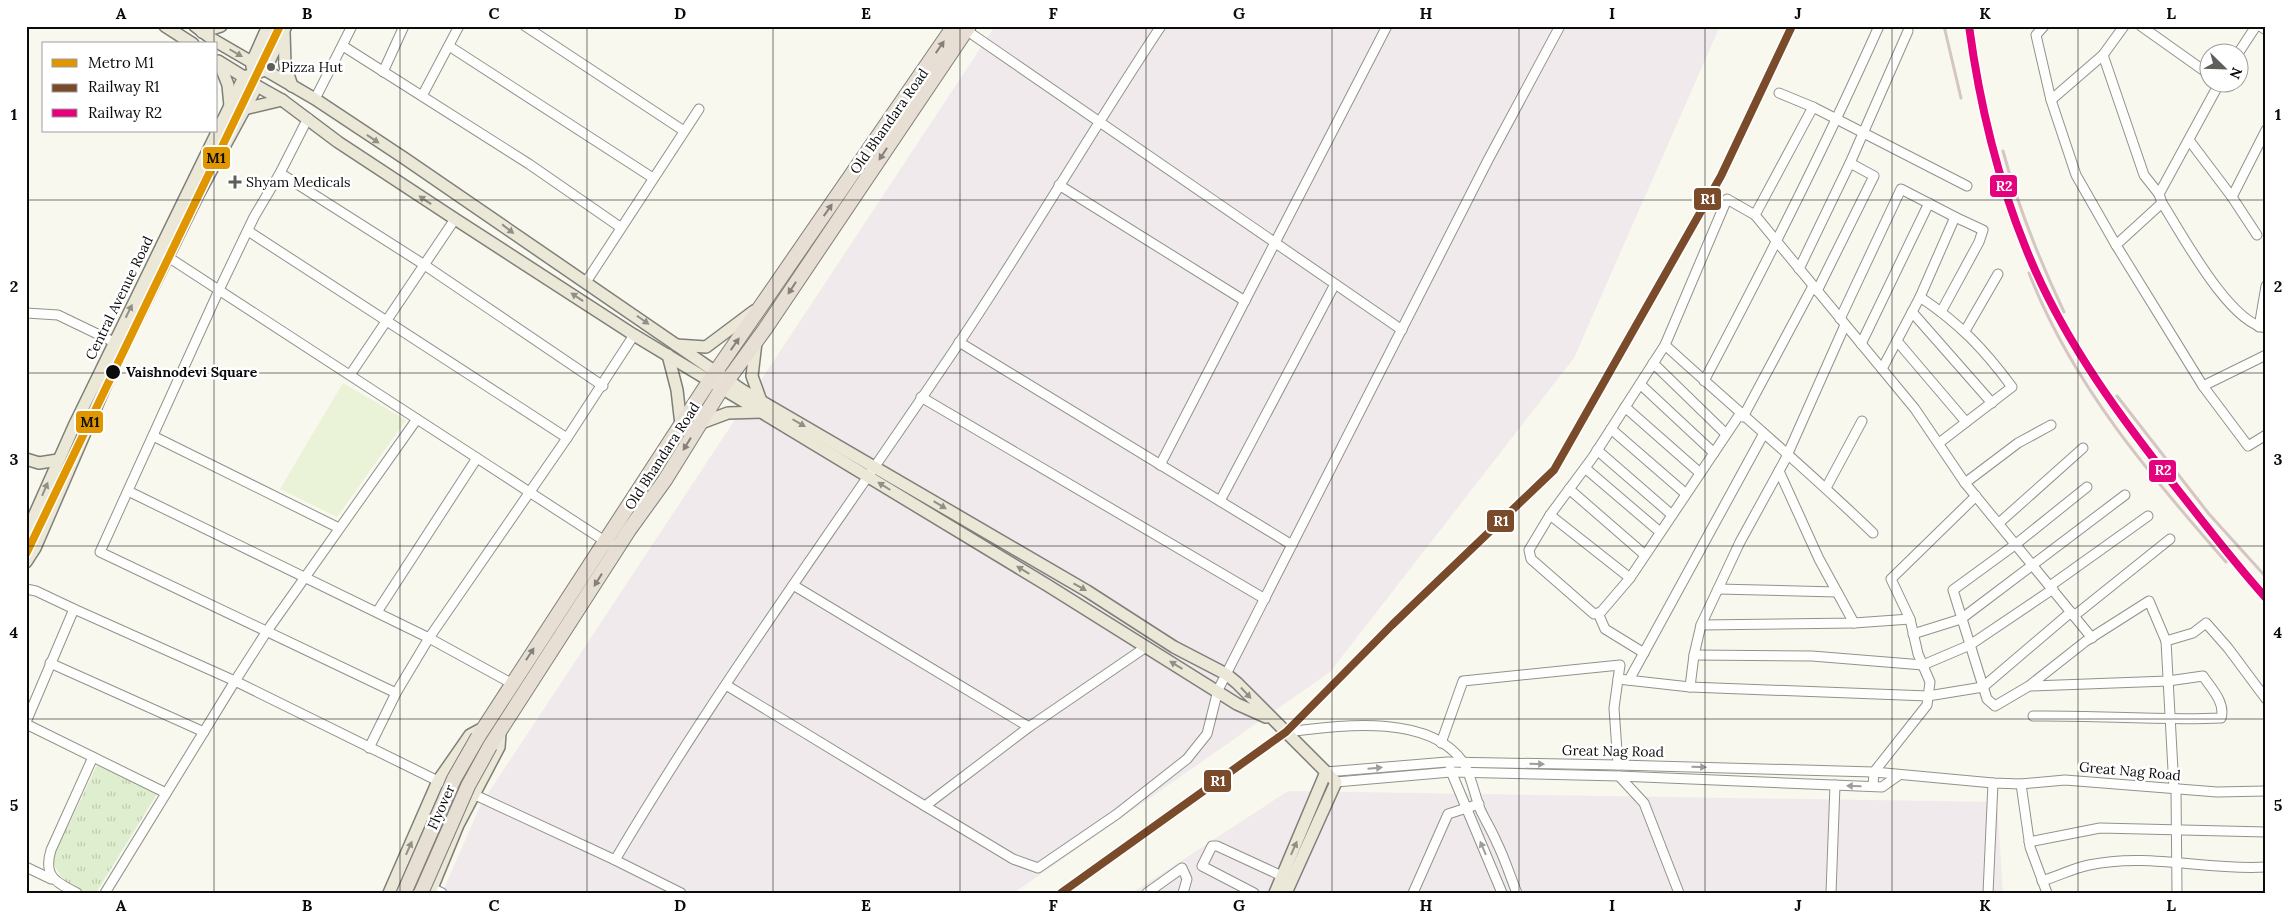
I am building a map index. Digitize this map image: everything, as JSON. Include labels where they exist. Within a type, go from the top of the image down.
[{"type":"highway","name":"Old Bhandara Road","points":[[483,732],[512,683],[612,545],[681,425],[719,380],[765,301],[821,232],[963,27]]},
{"type":"highway","points":[[612,545],[701,423],[719,380],[756,342],[821,232]]},
{"type":"highway","name":"Flyover","points":[[431,891],[468,786],[490,746],[500,733],[612,545]]},
{"type":"highway","name":"Flyover","points":[[404,893],[454,779],[483,732]]},
{"type":"main road","points":[[165,26],[189,42]]},
{"type":"main road","points":[[198,29],[221,26]]},
{"type":"main road","points":[[26,562],[35,548],[113,368],[198,195],[244,109],[251,79],[252,62],[268,26]]},
{"type":"main road","points":[[251,79],[265,70],[285,28]]},
{"type":"main road","points":[[285,28],[285,65],[292,86]]},
{"type":"main road","points":[[198,29],[315,99],[586,282],[676,345],[719,380]]},
{"type":"main road","points":[[218,61],[251,79],[308,118],[338,142],[634,335],[668,355],[719,380],[870,470],[1087,591],[1174,646],[1226,674],[1336,782],[1286,893]]},
{"type":"main road","points":[[218,61],[228,85],[230,106]]},
{"type":"main road","name":"Central Avenue Road","points":[[218,130],[230,106],[251,79]]},
{"type":"main road","points":[[244,109],[282,100]]},
{"type":"main road","name":"Central Avenue Road","points":[[26,534],[58,460],[114,342],[217,132]]},
{"type":"main road","points":[[676,345],[706,347],[734,328],[765,301]]},
{"type":"main road","points":[[756,342],[752,376],[762,407]]},
{"type":"main road","points":[[668,355],[677,390],[681,425]]},
{"type":"main road","points":[[701,423],[728,413],[762,407]]},
{"type":"main road","points":[[26,459],[39,463],[58,460]]},
{"type":"main road","points":[[870,470],[1146,647],[1218,690],[1237,704],[1270,719]]},
{"type":"main road","name":"Old Bhandara Road","points":[[389,893],[438,782],[470,735],[483,732]]},
{"type":"main road","points":[[431,891],[473,794],[499,747],[500,733]]},
{"type":"main road","points":[[1275,893],[1326,772]]},
{"type":"street","points":[[315,99],[352,26]]},
{"type":"street","points":[[383,72],[404,26]]},
{"type":"street","points":[[422,96],[459,26]]},
{"type":"street","points":[[525,26],[684,131]]},
{"type":"street","points":[[615,860],[661,783],[726,685],[870,470],[959,342],[1161,26]]},
{"type":"street","points":[[1160,465],[1387,26]]},
{"type":"street","points":[[726,685],[1013,859],[1038,868],[1117,814],[1187,759],[1207,734],[1218,690],[1488,160],[1560,26]]},
{"type":"street","points":[[1704,381],[1777,243],[1837,120],[1878,26]]},
{"type":"street","points":[[2032,26],[2036,35],[2051,100],[2076,175],[2116,245],[2203,386],[2248,446],[2266,434]]},
{"type":"street","points":[[2036,35],[2044,26]]},
{"type":"street","points":[[2051,100],[2103,55],[2124,26]]},
{"type":"street","points":[[2141,26],[2200,68]]},
{"type":"street","points":[[2246,42],[2256,26]]},
{"type":"street","points":[[2260,26],[2266,30]]},
{"type":"street","points":[[963,27],[1402,330]]},
{"type":"street","points":[[1800,270],[1850,163],[1908,31]]},
{"type":"street","points":[[343,46],[530,164],[620,227]]},
{"type":"street","points":[[450,46],[653,178]]},
{"type":"street","points":[[2103,55],[2144,175],[2230,306],[2263,328]]},
{"type":"street","points":[[2116,245],[2161,199],[2215,92]]},
{"type":"street","points":[[1779,93],[1813,107],[1968,186]]},
{"type":"street","points":[[1755,215],[1813,107]]},
{"type":"street","points":[[586,282],[698,109]]},
{"type":"street","points":[[308,118],[219,290],[100,552],[396,693]]},
{"type":"street","points":[[2232,197],[2266,130]]},
{"type":"street","points":[[2189,140],[2232,197],[2257,235]]},
{"type":"street","points":[[1598,613],[1630,578],[1726,434],[1741,415],[1815,288],[1874,176],[1850,163]]},
{"type":"street","points":[[280,173],[423,264],[603,386]]},
{"type":"street","points":[[1059,185],[1245,301]]},
{"type":"street","points":[[1690,687],[1694,655],[1701,625],[1740,542],[1787,456],[1901,189],[1983,230],[1979,242],[1941,312]]},
{"type":"street","points":[[1598,613],[1594,614],[1531,559],[1530,550],[1550,515],[1585,468],[1665,345],[1727,199],[1755,215],[1916,409],[1965,483],[2092,638]]},
{"type":"street","points":[[1861,344],[1929,203]]},
{"type":"street","points":[[1882,369],[1920,298],[1955,216]]},
{"type":"street","points":[[350,375],[455,219]]},
{"type":"street","points":[[248,231],[567,438]]},
{"type":"street","points":[[168,258],[612,545]]},
{"type":"street","points":[[1965,332],[1998,274]]},
{"type":"street","points":[[1220,501],[1335,284]]},
{"type":"street","points":[[2263,328],[2266,286]]},
{"type":"street","points":[[1920,298],[1965,332],[1989,356],[2012,387],[1939,443]]},
{"type":"street","points":[[26,312],[58,315],[114,342]]},
{"type":"street","points":[[1912,312],[1992,403]]},
{"type":"street","points":[[369,748],[396,693],[430,638],[603,386],[634,335]]},
{"type":"street","points":[[1896,341],[1966,422]]},
{"type":"street","points":[[959,342],[1292,545]]},
{"type":"street","points":[[1665,345],[1763,435],[1826,488],[1873,533]]},
{"type":"street","points":[[2203,386],[2266,355]]},
{"type":"street","points":[[1654,363],[1726,434]]},
{"type":"street","points":[[1640,384],[1714,453]]},
{"type":"street","points":[[921,396],[1265,599]]},
{"type":"street","points":[[1625,407],[1700,473]]},
{"type":"street","points":[[105,893],[266,631],[417,419]]},
{"type":"street","points":[[1826,488],[1862,420]]},
{"type":"street","points":[[1965,483],[2018,443],[2051,425]]},
{"type":"street","points":[[1611,429],[1686,494]]},
{"type":"street","points":[[1629,680],[1763,435]]},
{"type":"street","points":[[153,436],[339,528]]},
{"type":"street","points":[[1999,523],[2083,448]]},
{"type":"street","points":[[1597,450],[1672,515]]},
{"type":"street","points":[[377,612],[477,458]]},
{"type":"street","points":[[1585,468],[1660,532]]},
{"type":"street","points":[[1779,471],[1819,560],[1854,623]]},
{"type":"street","points":[[2087,487],[2016,544],[1952,590],[1982,687],[1987,699],[1995,706],[2029,686],[2092,638],[2149,601],[2166,641],[2175,789],[2177,893]]},
{"type":"street","points":[[1569,489],[1646,555]]},
{"type":"street","points":[[128,491],[430,638],[512,683]]},
{"type":"street","points":[[1913,634],[1961,619],[2034,566],[2125,495]]},
{"type":"street","points":[[1873,786],[1874,772],[1928,705],[1930,682],[1910,620],[1892,579],[1976,496]]},
{"type":"street","points":[[1550,515],[1630,578]]},
{"type":"street","points":[[1694,655],[1812,656],[1923,665],[1970,645],[2052,588],[2148,516]]},
{"type":"street","points":[[1618,679],[1690,687],[1928,696],[1982,687],[2072,614],[2170,539]]},
{"type":"street","points":[[26,580],[36,591]]},
{"type":"street","points":[[793,585],[1029,727]]},
{"type":"street","points":[[26,589],[36,591],[235,682],[438,782],[473,794],[681,893]]},
{"type":"street","points":[[1718,589],[1837,592]]},
{"type":"street","points":[[74,608],[26,723],[166,793]]},
{"type":"street","points":[[1598,613],[1605,628],[1644,653]]},
{"type":"street","points":[[1701,625],[1854,623],[1910,620]]},
{"type":"street","points":[[2166,641],[2193,633],[2206,623],[2228,648],[2266,699]]},
{"type":"street","points":[[925,806],[1029,727],[1146,647]]},
{"type":"street","points":[[50,663],[204,732]]},
{"type":"street","points":[[1502,893],[1447,762],[1444,745],[1463,681],[1620,665],[1614,708],[1618,765]]},
{"type":"street","points":[[2029,686],[2168,681],[2203,676],[2218,698],[2223,711],[2221,718],[2170,720],[2095,715],[2033,716]]},
{"type":"street","points":[[1286,732],[1354,724],[1417,732],[1444,745],[1464,762],[1479,804],[1498,844],[1517,893]]},
{"type":"street","points":[[56,881],[48,873],[46,864],[48,857],[93,757]]},
{"type":"street","name":"Great Nag Road","points":[[1326,772],[1447,762],[1618,765],[1874,772],[1993,783],[2021,784],[2065,780],[2217,792],[2266,791]]},
{"type":"street","points":[[1336,782],[1451,772],[1619,776],[1882,787],[1899,775]]},
{"type":"street","points":[[1619,776],[1644,803],[1679,893]]},
{"type":"street","points":[[1988,893],[1993,783]]},
{"type":"street","points":[[2021,784],[2029,842],[2047,893]]},
{"type":"street","points":[[1831,893],[1834,785]]},
{"type":"street","points":[[1413,893],[1448,814],[1479,804]]},
{"type":"street","points":[[2029,842],[2100,828],[2266,832]]},
{"type":"street","points":[[1254,893],[1202,866],[1212,846],[1216,846],[1282,876]]},
{"type":"street","points":[[2042,881],[2090,865],[2128,862],[2176,862],[2266,867]]},
{"type":"street","points":[[26,867],[77,893]]},
{"type":"street","points":[[1147,893],[1182,868],[1187,879],[1183,893]]},
{"type":"shaded area","points":[[995,26],[1720,26],[1574,358],[1330,672],[1014,893],[442,893],[481,804]]},
{"type":"shaded area","points":[[1288,791],[1997,802],[2003,893],[1132,893]]},
{"type":"green space","points":[[343,383],[406,420],[337,517],[280,489]]},
{"type":"green space","points":[[97,765],[157,794],[96,893],[82,890],[68,883],[54,865],[53,858]]},
{"type":"railway","points":[[1061,893],[1286,732],[1392,625],[1554,470],[1721,176],[1792,26]]},
{"type":"railway","points":[[1944,26],[1961,98]]},
{"type":"railway","points":[[1969,26],[1990,138],[2006,193],[2025,246],[2057,315],[2119,413],[2227,552],[2266,598]]},
{"type":"railway","points":[[2003,151],[2030,233],[2064,312]]},
{"type":"railway","points":[[2029,273],[2067,353],[2090,390],[2141,461],[2226,562]]},
{"type":"railway","points":[[2117,396],[2209,514],[2266,577]]},
{"type":"metro line","name":"M1","points":[[26,554],[280,26]]},
{"type":"rail line","name":"R1","points":[[1061,893],[1286,732],[1392,625],[1554,470],[1721,176],[1792,26]]},
{"type":"rail line","name":"R2","points":[[1969,26],[1990,138],[2006,193],[2025,246],[2057,315],[2119,413],[2227,552],[2266,598]]},
{"type":"place","name":"Pizza Hut","points":[[271,67]]},
{"type":"place","name":"Shyam Medicals","points":[[235,182]]},
{"type":"place","name":"Vaishnodevi Square","points":[[113,372]]}]
